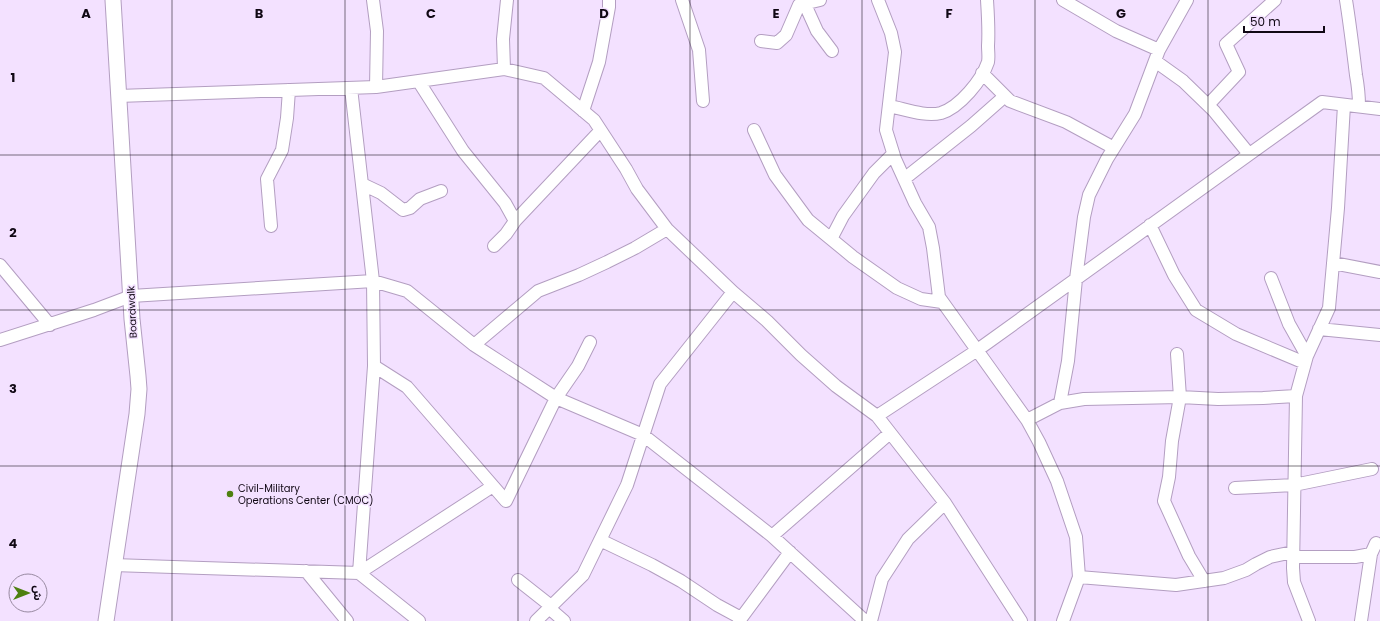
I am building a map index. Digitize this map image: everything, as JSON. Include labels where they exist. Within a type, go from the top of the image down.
[{"type":"street","name":"Boardwalk","points":[[106,621],[139,402],[118,96],[113,0]]},
{"type":"street","points":[[373,0],[377,31],[376,87]]},
{"type":"street","points":[[504,69],[503,39],[507,0]]},
{"type":"street","points":[[583,111],[599,62],[609,0]]},
{"type":"street","points":[[682,0],[699,50],[703,101]]},
{"type":"street","points":[[761,40],[777,43],[786,35],[799,5],[804,2],[820,0]]},
{"type":"street","points":[[878,0],[891,34],[895,52],[886,130],[893,154],[904,179],[929,227],[939,297],[976,351],[1027,420],[1057,481],[1076,537],[1079,577],[1063,621]]},
{"type":"street","points":[[889,106],[913,111],[940,113],[952,108],[966,97],[988,61],[987,0]]},
{"type":"street","points":[[1063,0],[1157,55],[1208,105],[1249,154]]},
{"type":"street","points":[[1060,403],[1068,361],[1076,279],[1084,217],[1089,195],[1106,159],[1135,114],[1157,55],[1187,0]]},
{"type":"street","points":[[1346,0],[1359,91],[1359,106]]},
{"type":"street","points":[[1208,105],[1239,72],[1226,44],[1271,1]]},
{"type":"street","points":[[804,2],[817,31],[832,51]]},
{"type":"street","points":[[118,96],[376,87],[504,69],[544,78],[594,120],[626,169],[637,190],[667,229],[733,292],[767,321],[801,355],[836,386],[877,416],[945,502],[1021,621]]},
{"type":"street","points":[[982,73],[1010,101],[1066,122],[1114,148]]},
{"type":"street","points":[[419,82],[463,151],[505,203],[516,221]]},
{"type":"street","points":[[350,88],[373,281],[374,366],[359,573]]},
{"type":"street","points":[[271,226],[267,179],[282,150],[287,118],[289,90]]},
{"type":"street","points":[[904,179],[971,126],[1005,96]]},
{"type":"street","points":[[877,416],[976,351],[1322,102],[1380,109]]},
{"type":"street","points":[[1309,621],[1294,582],[1293,554],[1296,396],[1306,359],[1329,308],[1334,263],[1344,105]]},
{"type":"street","points":[[754,130],[774,175],[808,220],[853,257],[897,288],[921,299],[942,302]]},
{"type":"street","points":[[494,246],[600,131]]},
{"type":"street","points":[[831,239],[843,216],[874,173],[893,154]]},
{"type":"street","points":[[362,184],[381,193],[403,210],[410,208],[420,199],[440,191]]},
{"type":"street","points":[[1150,225],[1174,275],[1196,310],[1236,334],[1306,359]]},
{"type":"street","points":[[474,345],[538,291],[579,275],[635,248],[667,229]]},
{"type":"street","points":[[1334,263],[1380,272]]},
{"type":"street","points":[[0,265],[50,325]]},
{"type":"street","points":[[1271,278],[1289,324],[1306,359]]},
{"type":"street","points":[[0,340],[50,325],[131,296],[373,281],[407,290],[474,345],[556,398],[642,435],[772,536],[865,621]]},
{"type":"street","points":[[536,621],[583,576],[628,485],[642,435],[660,384],[733,292]]},
{"type":"street","points":[[1319,329],[1380,335]]},
{"type":"street","points":[[374,366],[407,387],[506,501],[556,398],[578,366],[590,342]]},
{"type":"street","points":[[1177,354],[1180,397],[1172,441],[1164,501],[1189,556],[1204,581]]},
{"type":"street","points":[[1027,420],[1060,403],[1084,399],[1296,396]]},
{"type":"street","points":[[772,536],[890,433]]},
{"type":"street","points":[[1235,488],[1294,485],[1372,469]]},
{"type":"street","points":[[114,565],[359,573],[493,486]]},
{"type":"street","points":[[871,621],[882,579],[908,539],[945,502]]},
{"type":"street","points":[[600,540],[681,581],[740,619],[790,552]]},
{"type":"street","points":[[1079,577],[1176,586],[1224,578],[1246,570],[1270,557],[1293,554],[1355,557],[1374,549],[1361,621]]},
{"type":"street","points":[[306,571],[347,621]]},
{"type":"street","points":[[359,573],[420,621]]},
{"type":"street","points":[[518,580],[564,621]]},
{"type":"place","name":"Civil-Military Operations Center (CMOC)","points":[[230,494]]}]
